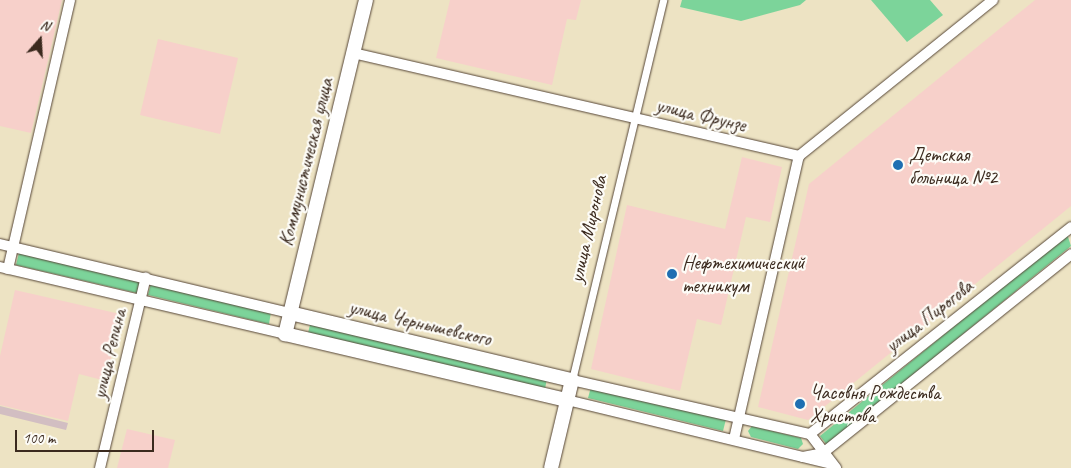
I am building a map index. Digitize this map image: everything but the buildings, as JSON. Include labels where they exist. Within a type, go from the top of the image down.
[{"type":"main road","name":"Коммунистическая улица","points":[[285,334],[366,0]]},
{"type":"main road","name":"улица Чернышевского","points":[[290,313],[572,380]]},
{"type":"main road","name":"улица Чернышевского","points":[[285,334],[567,400]]},
{"type":"main road","name":"улица Миронова","points":[[551,468],[572,380]]},
{"type":"street","points":[[4,268],[12,247],[70,0]]},
{"type":"street","name":"улица Миронова","points":[[572,380],[662,0]]},
{"type":"street","points":[[734,439],[799,156],[993,0]]},
{"type":"street","name":"улица Фрунзе","points":[[353,52],[799,156]]},
{"type":"street","name":"улица Пирогова","points":[[810,434],[1071,227]]},
{"type":"street","name":"улица Чернышевского","points":[[0,244],[146,277],[290,313]]},
{"type":"street","name":"улица Пирогова","points":[[824,453],[1071,254]]},
{"type":"street","name":"улица Чернышевского","points":[[4,268],[285,334]]},
{"type":"street","name":"улица Репина","points":[[100,468],[146,277]]},
{"type":"street","name":"улица Чернышевского","points":[[572,380],[810,434]]},
{"type":"street","name":"улица Чернышевского","points":[[567,400],[803,457],[824,453]]},
{"type":"street","points":[[810,434],[834,466]]},
{"type":"street","points":[[803,457],[834,466]]},
{"type":"shaded area","points":[[0,0],[62,0],[31,133],[0,126]]},
{"type":"shaded area","points":[[450,0],[581,0],[576,20],[567,19],[552,85],[436,58]]},
{"type":"shaded area","points":[[1035,0],[1071,0],[1071,206],[808,420],[758,407],[809,184]]},
{"type":"shaded area","points":[[158,39],[238,58],[220,134],[140,115]]},
{"type":"shaded area","name":"Нефтехимический техникум","points":[[742,157],[782,167],[770,222],[746,217],[721,325],[697,319],[680,391],[591,369],[627,205],[725,229]]},
{"type":"shaded area","points":[[15,290],[120,314],[106,381],[79,374],[68,421],[0,405],[0,356]]},
{"type":"shaded area","points":[[0,406],[68,423],[66,430],[0,414]]},
{"type":"shaded area","points":[[127,429],[175,440],[168,468],[117,468]]},
{"type":"green space","points":[[682,0],[806,0],[800,5],[741,21],[680,7]]},
{"type":"green space","points":[[871,0],[930,0],[943,15],[907,42]]},
{"type":"green space","points":[[1067,234],[1071,246],[827,445],[820,436]]},
{"type":"green space","points":[[19,253],[140,282],[137,293],[16,265]]},
{"type":"green space","points":[[151,283],[271,312],[269,324],[148,295]]},
{"type":"green space","points":[[311,321],[547,378],[545,389],[308,333]]},
{"type":"green space","points":[[591,387],[726,419],[723,431],[588,398]]},
{"type":"green space","points":[[752,426],[801,438],[803,444],[798,449],[751,437],[748,431]]},
{"type":"place","name":"Детская больница №2","points":[[898,165]]},
{"type":"place","name":"Нефтехимический техникум","points":[[672,274]]},
{"type":"place","name":"Часовня Рождества Христова","points":[[800,404]]}]
